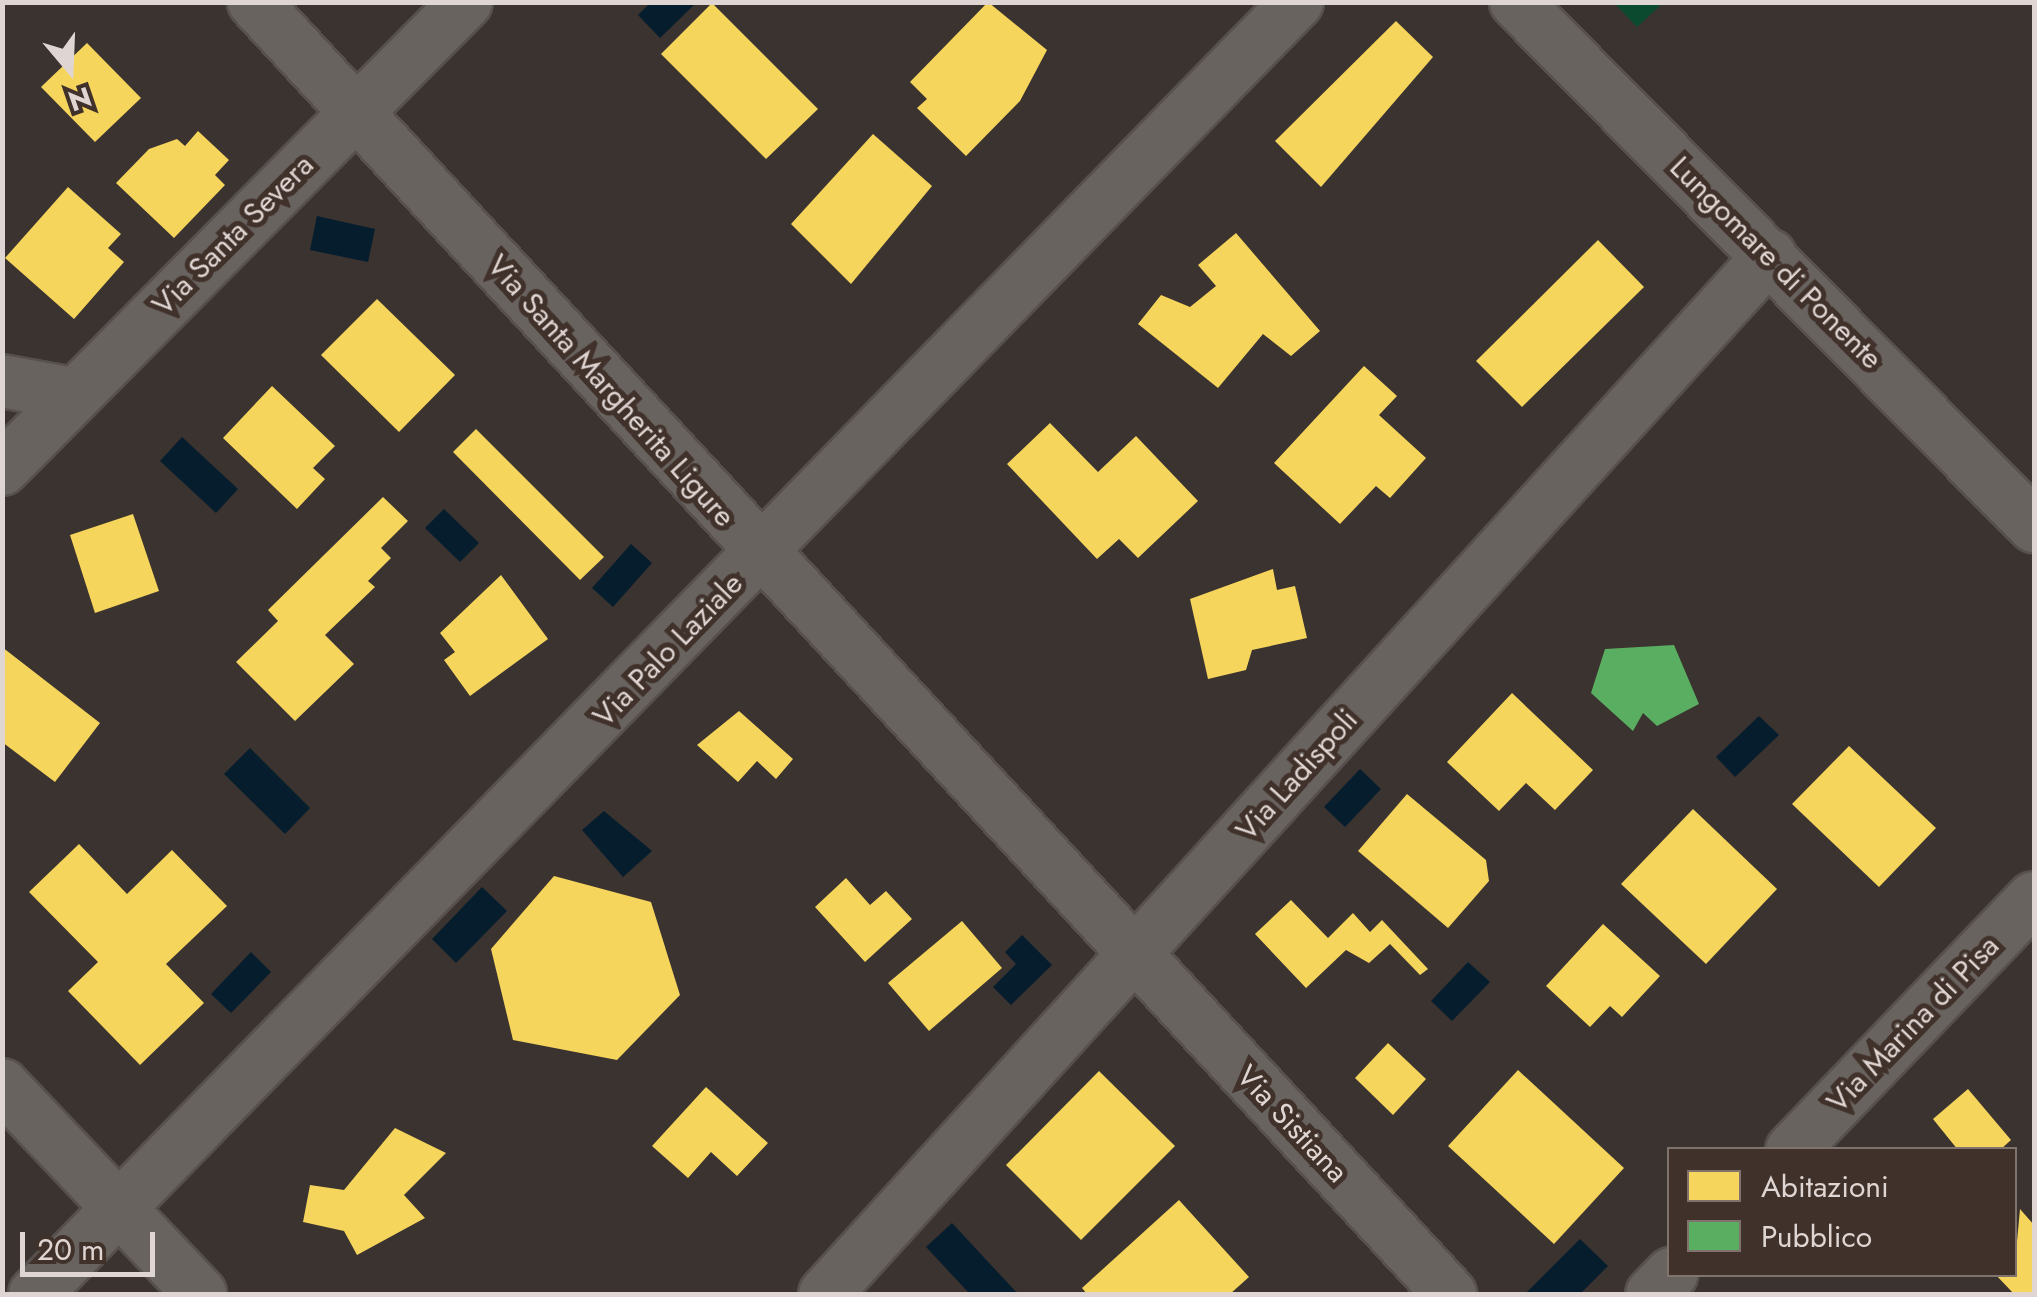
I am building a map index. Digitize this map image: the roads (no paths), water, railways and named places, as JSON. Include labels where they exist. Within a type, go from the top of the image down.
[{"type":"street","name":"Via Santa Margherita Ligure","points":[[254,2],[358,111],[760,556],[1134,953]]},
{"type":"street","name":"Via Santa Severa","points":[[4,465],[466,2]]},
{"type":"street","name":"Via Palo Laziale","points":[[35,1294],[1297,2]]},
{"type":"street","name":"Lungomare di Ponente","points":[[1516,2],[2034,526]]},
{"type":"street","name":"Via Ladispoli","points":[[824,1294],[1770,256]]},
{"type":"street","points":[[2,381],[72,394]]},
{"type":"street","name":"Via Marina di Pisa","points":[[1795,1147],[2034,898]]},
{"type":"street","name":"Via Sistiana","points":[[1134,953],[1450,1294]]},
{"type":"street","points":[[2,1085],[200,1294]]},
{"type":"water","points":[[650,2],[696,3],[660,38],[638,15]]},
{"type":"water","points":[[317,216],[375,229],[368,262],[310,250]]},
{"type":"water","points":[[182,437],[238,489],[216,513],[160,461]]},
{"type":"water","points":[[444,509],[479,543],[460,562],[425,528]]},
{"type":"water","points":[[631,544],[652,563],[613,607],[592,588]]},
{"type":"water","points":[[1759,716],[1779,735],[1735,777],[1716,757]]},
{"type":"water","points":[[250,748],[310,808],[285,834],[224,774]]},
{"type":"water","points":[[1360,769],[1381,789],[1345,827],[1324,807]]},
{"type":"water","points":[[604,811],[652,851],[623,877],[582,830]]},
{"type":"water","points":[[482,887],[507,911],[456,963],[432,939]]},
{"type":"water","points":[[1022,935],[1052,965],[1011,1005],[993,987],[1016,964],[1005,952]]},
{"type":"water","points":[[251,952],[271,972],[231,1013],[211,994]]},
{"type":"water","points":[[1468,962],[1490,982],[1452,1021],[1431,1001]]},
{"type":"water","points":[[952,1223],[1018,1294],[970,1294],[926,1247]]},
{"type":"water","points":[[1580,1239],[1608,1266],[1580,1294],[1525,1294]]}]
